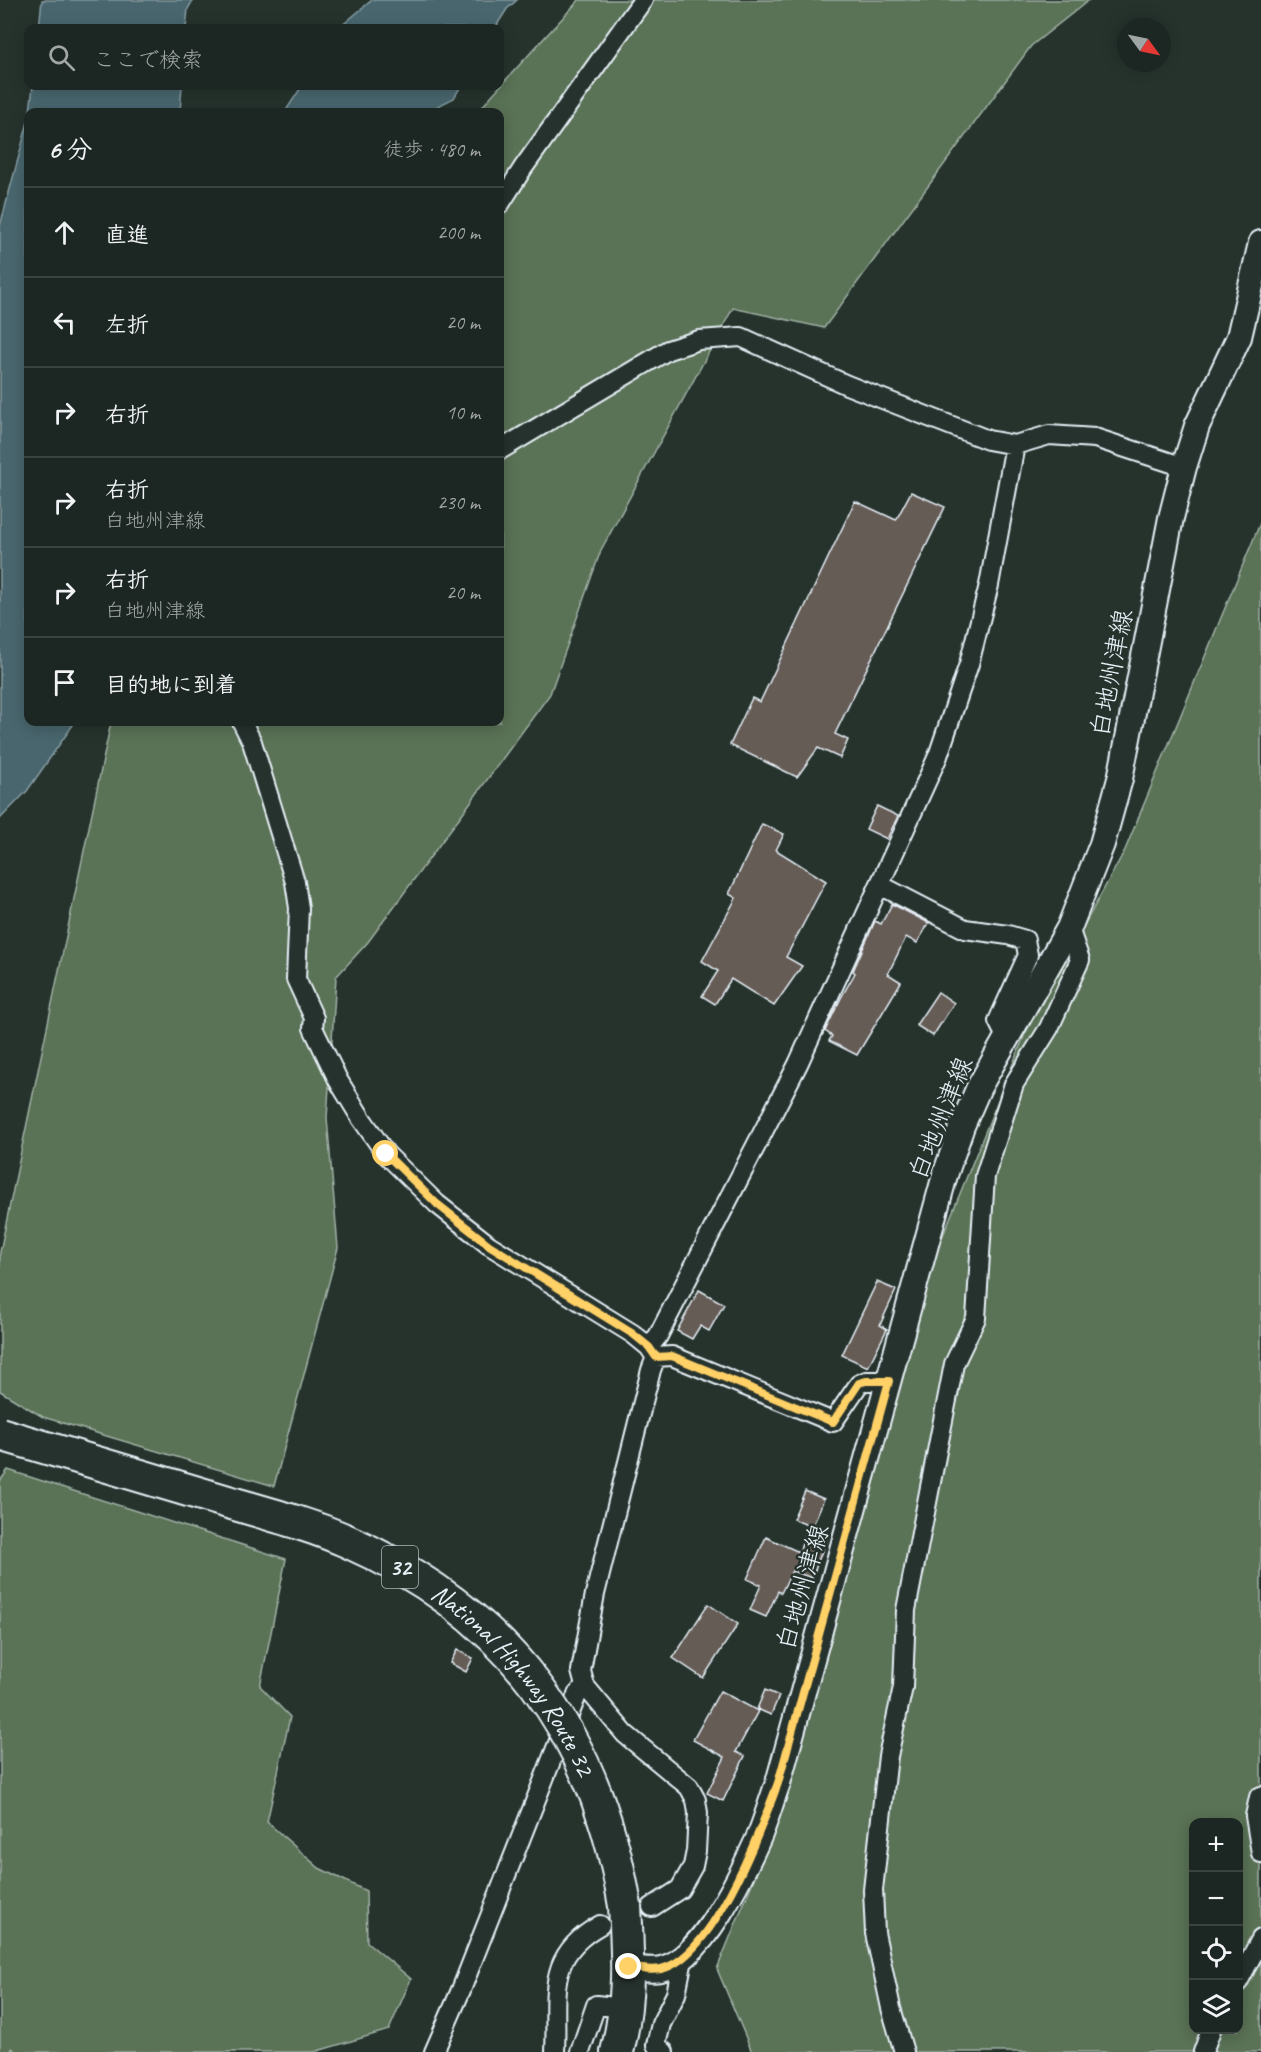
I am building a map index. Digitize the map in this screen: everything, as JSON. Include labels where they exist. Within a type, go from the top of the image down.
[{"type":"highway","name":"National Highway Route 32","points":[[0,1434],[288,1520],[345,1540],[386,1559],[420,1579],[486,1628],[518,1661],[543,1693],[579,1752],[639,1906],[629,1967],[626,2008],[617,2052]]},
{"type":"main road","name":"白地州津線","points":[[629,1967],[663,1969],[683,1959],[708,1929],[732,1892],[758,1838],[778,1783],[945,1176],[962,1126],[979,1087],[1006,1037],[1069,928],[1102,844],[1120,779],[1171,518],[1184,467],[1197,426],[1239,337],[1261,243]]},
{"type":"street","points":[[504,198],[644,0]]},
{"type":"street","points":[[504,448],[668,350],[699,339],[741,337],[847,385],[988,440],[1015,445],[1049,435],[1095,438],[1184,467]]},
{"type":"street","points":[[639,1906],[680,1889],[693,1866],[697,1841],[696,1800],[689,1787],[625,1734],[585,1686],[581,1671],[595,1594],[651,1370],[653,1352],[658,1336],[798,1064],[938,756],[969,664],[989,585],[1015,445]]},
{"type":"street","points":[[244,726],[252,742],[295,882],[299,908],[296,979],[314,1018],[313,1028],[338,1080],[386,1154],[437,1204],[489,1245],[633,1334],[653,1352],[672,1356],[833,1422],[859,1383],[889,1381]]},
{"type":"street","points":[[880,885],[965,929],[1026,940],[1028,955],[999,1021],[1006,1037]]},
{"type":"street","points":[[904,2052],[891,2008],[875,1933],[873,1890],[888,1756],[903,1687],[906,1610],[954,1364],[976,1318],[985,1176],[1014,1084],[1049,1028],[1080,960],[1069,928]]},
{"type":"street","points":[[434,2052],[461,1990],[577,1695],[585,1686]]},
{"type":"street","points":[[1261,1796],[1255,1816],[1261,1853]]},
{"type":"street","points":[[555,2052],[556,1989],[559,1970],[564,1956],[573,1944],[600,1925]]},
{"type":"street","points":[[1240,1980],[1261,1939]]},
{"type":"street","points":[[664,2052],[656,2046],[661,2024],[676,1994],[683,1959]]},
{"type":"street","points":[[580,2052],[596,2005],[626,2008]]},
{"type":"street","points":[[1203,2052],[1209,2034]]},
{"type":"green space","points":[[579,0],[1089,0],[1031,46],[824,328],[733,308],[601,550],[550,694],[368,942],[336,977],[327,1118],[338,1248],[274,1486],[43,1417],[0,1391],[0,1252],[110,726],[504,726],[504,108],[481,108],[497,90],[504,90],[504,82]]},
{"type":"green space","points":[[1261,521],[1261,2052],[752,2052],[717,1969],[774,1830],[935,1255],[1025,1034],[1125,850]]},
{"type":"green space","points":[[8,1470],[286,1559],[260,1686],[290,1717],[267,1822],[319,1868],[366,1891],[367,1942],[411,1979],[389,2030],[314,2052],[16,2052],[12,2048],[11,2052],[0,2052],[0,1481]]},
{"type":"water","points":[[42,0],[193,0],[188,9],[186,24],[39,24]]},
{"type":"water","points":[[372,0],[517,0],[507,9],[498,24],[344,24]]},
{"type":"water","points":[[33,90],[182,90],[180,108],[30,108]]},
{"type":"water","points":[[299,90],[459,90],[454,98],[434,108],[288,108]]},
{"type":"water","points":[[24,137],[24,726],[72,726],[27,791],[0,819],[0,226]]},
{"type":"building","points":[[911,492],[945,507],[835,734],[848,740],[840,758],[818,748],[797,777],[730,745],[752,698],[760,702],[855,501],[896,520]]},
{"type":"building","points":[[877,806],[898,816],[887,839],[866,829]]},
{"type":"building","points":[[762,824],[784,834],[776,850],[826,881],[786,957],[802,966],[774,1006],[731,979],[715,1004],[702,996],[718,971],[702,961],[736,898],[729,894]]},
{"type":"building","points":[[892,904],[929,923],[917,943],[906,937],[888,974],[901,982],[857,1055],[829,1041],[832,1036],[825,1031],[855,973],[853,971],[875,921],[881,924]]},
{"type":"building","points":[[938,992],[954,1003],[933,1036],[916,1025]]},
{"type":"building","points":[[877,1282],[896,1290],[880,1325],[887,1329],[868,1367],[842,1355]]},
{"type":"building","points":[[699,1290],[724,1304],[709,1331],[700,1326],[692,1339],[677,1331]]},
{"type":"building","points":[[805,1491],[824,1499],[812,1527],[793,1519]]},
{"type":"building","points":[[806,1533],[826,1540],[812,1578],[792,1571],[781,1593],[778,1591],[766,1617],[750,1610],[761,1585],[747,1579],[766,1537],[799,1552]]},
{"type":"building","points":[[708,1604],[738,1624],[703,1678],[673,1658]]},
{"type":"building","points":[[457,1650],[473,1658],[466,1672],[450,1663]]},
{"type":"building","points":[[765,1690],[779,1696],[771,1715],[757,1709]]},
{"type":"building","points":[[720,1691],[758,1711],[736,1752],[745,1756],[723,1801],[707,1793],[725,1757],[693,1740]]},
{"type":"route","points":[[386,1154],[437,1204],[489,1245],[633,1334],[649,1347],[656,1357],[672,1356],[833,1422],[859,1383],[889,1381],[778,1783],[758,1838],[732,1892],[708,1929],[683,1959],[663,1969],[629,1967]]}]
